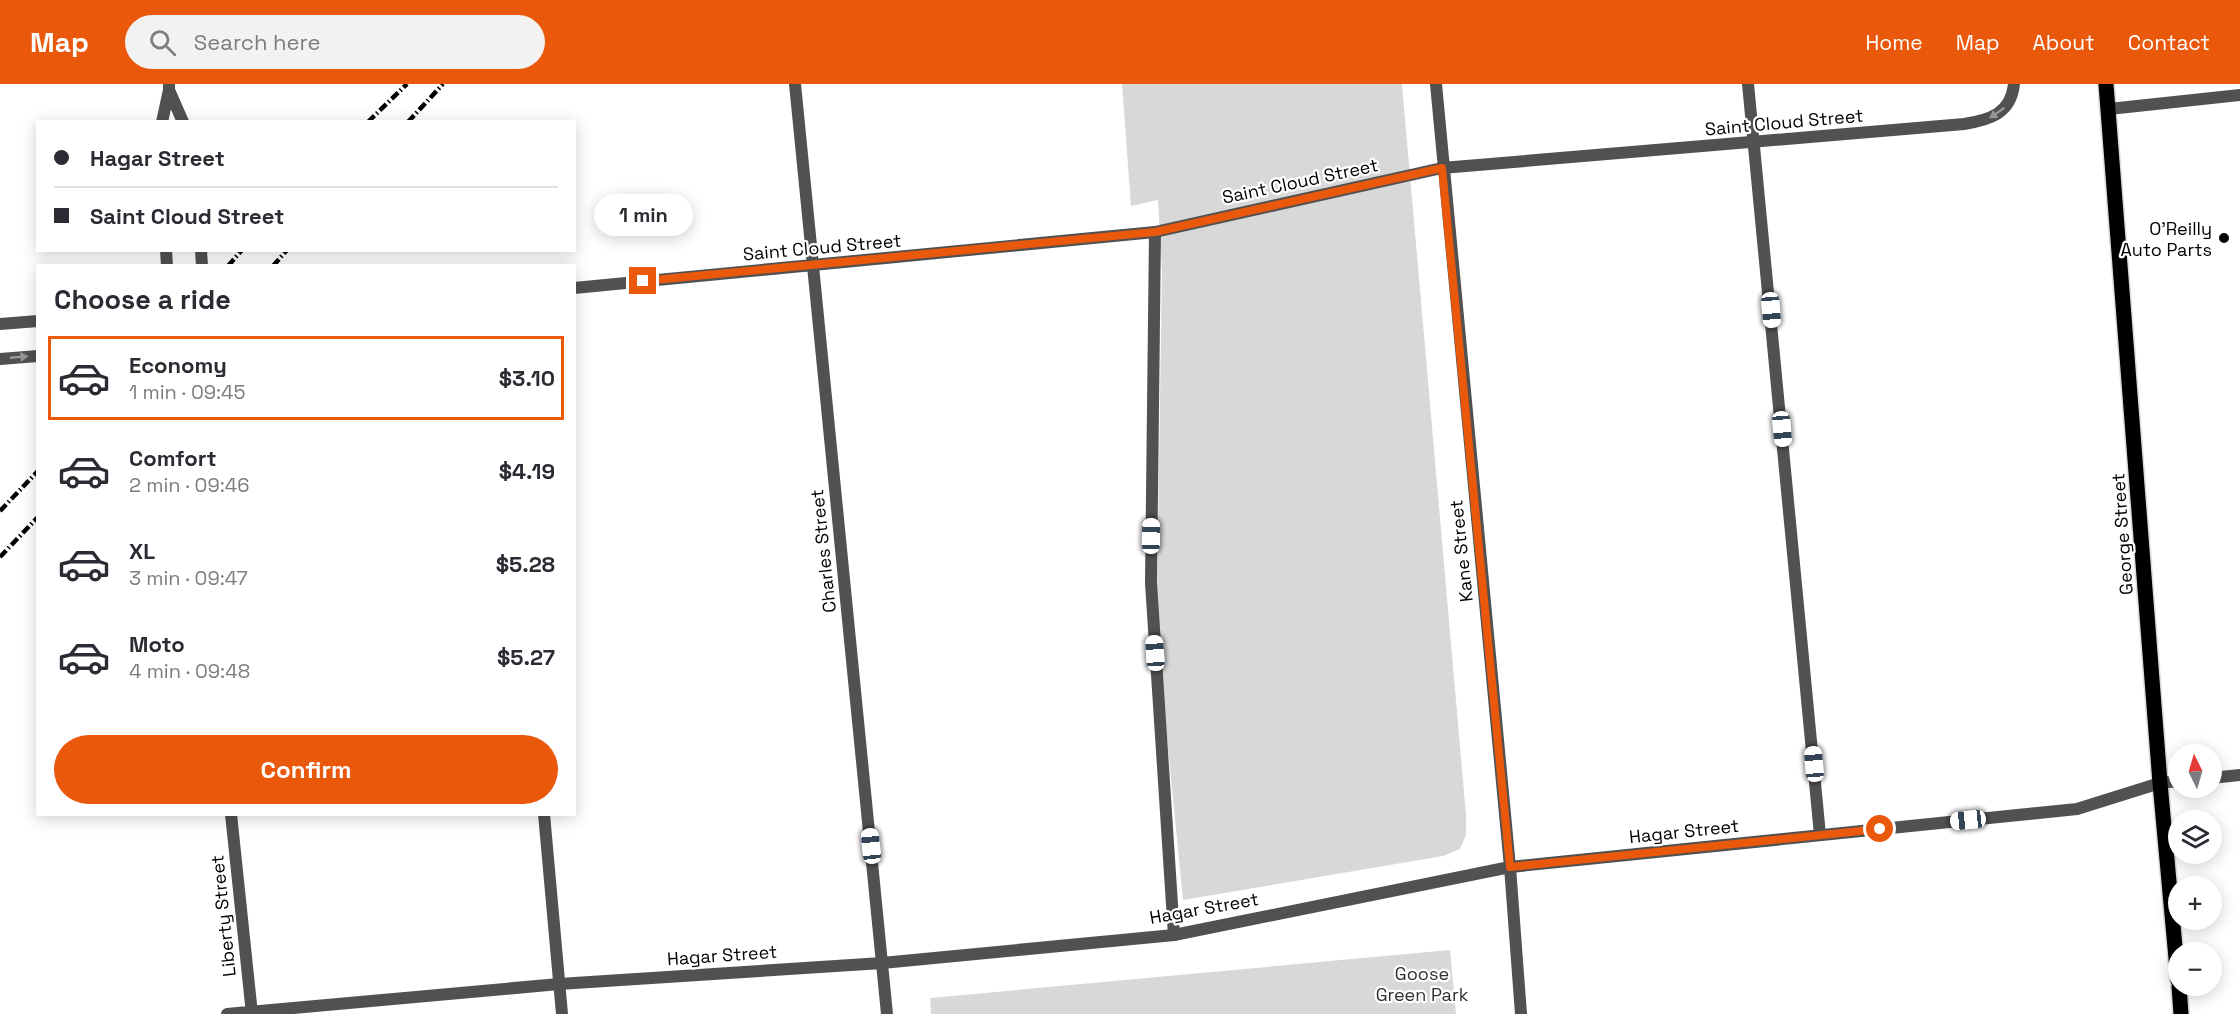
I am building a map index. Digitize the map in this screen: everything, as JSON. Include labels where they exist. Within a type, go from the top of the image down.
[{"type":"main road","name":"George Street","points":[[2106,84],[2160,783],[2175,942]]},
{"type":"main road","points":[[2179,996],[2181,1014]]},
{"type":"street","name":"Charles Street","points":[[795,84],[886,1014]]},
{"type":"street","name":"Kane Street","points":[[1436,84],[1442,168],[1510,867],[1521,1014]]},
{"type":"street","points":[[1748,84],[1820,835]]},
{"type":"street","name":"Saint Cloud Street","points":[[576,288],[1155,232],[1442,168],[1964,124],[1988,120],[2006,107],[2014,84]]},
{"type":"street","points":[[162,120],[169,87]]},
{"type":"street","points":[[169,87],[182,120]]},
{"type":"street","points":[[2109,109],[2240,95]]},
{"type":"street","points":[[1155,232],[1151,583],[1174,935]]},
{"type":"street","points":[[0,324],[36,321]]},
{"type":"street","points":[[0,359],[36,356]]},
{"type":"street","points":[[2222,777],[2240,776]]},
{"type":"street","name":"Hagar Street","points":[[227,1014],[559,984],[882,963],[1174,935],[1510,867],[2078,809],[2168,782]]},
{"type":"street","name":"Liberty Street","points":[[231,816],[251,1013]]},
{"type":"street","points":[[544,816],[562,1014]]},
{"type":"green space","points":[[1122,84],[1402,84],[1466,815],[1466,835],[1460,849],[1443,856],[1183,900],[1164,707],[1157,599],[1162,271],[1158,200],[1131,206]]},
{"type":"green space","name":"Goose Green Park","points":[[1450,950],[1456,1014],[931,1014],[930,998]]},
{"type":"railway","points":[[370,120],[407,84]]},
{"type":"railway","points":[[410,120],[443,84]]},
{"type":"railway","points":[[230,264],[240,252]]},
{"type":"railway","points":[[275,264],[285,252]]},
{"type":"railway","points":[[0,511],[36,473]]},
{"type":"railway","points":[[0,557],[36,519]]},
{"type":"place","name":"O'Reilly Auto Parts","points":[[2224,238]]},
{"type":"route","points":[[643,281],[1155,232],[1442,168],[1510,867],[1880,829]]}]
